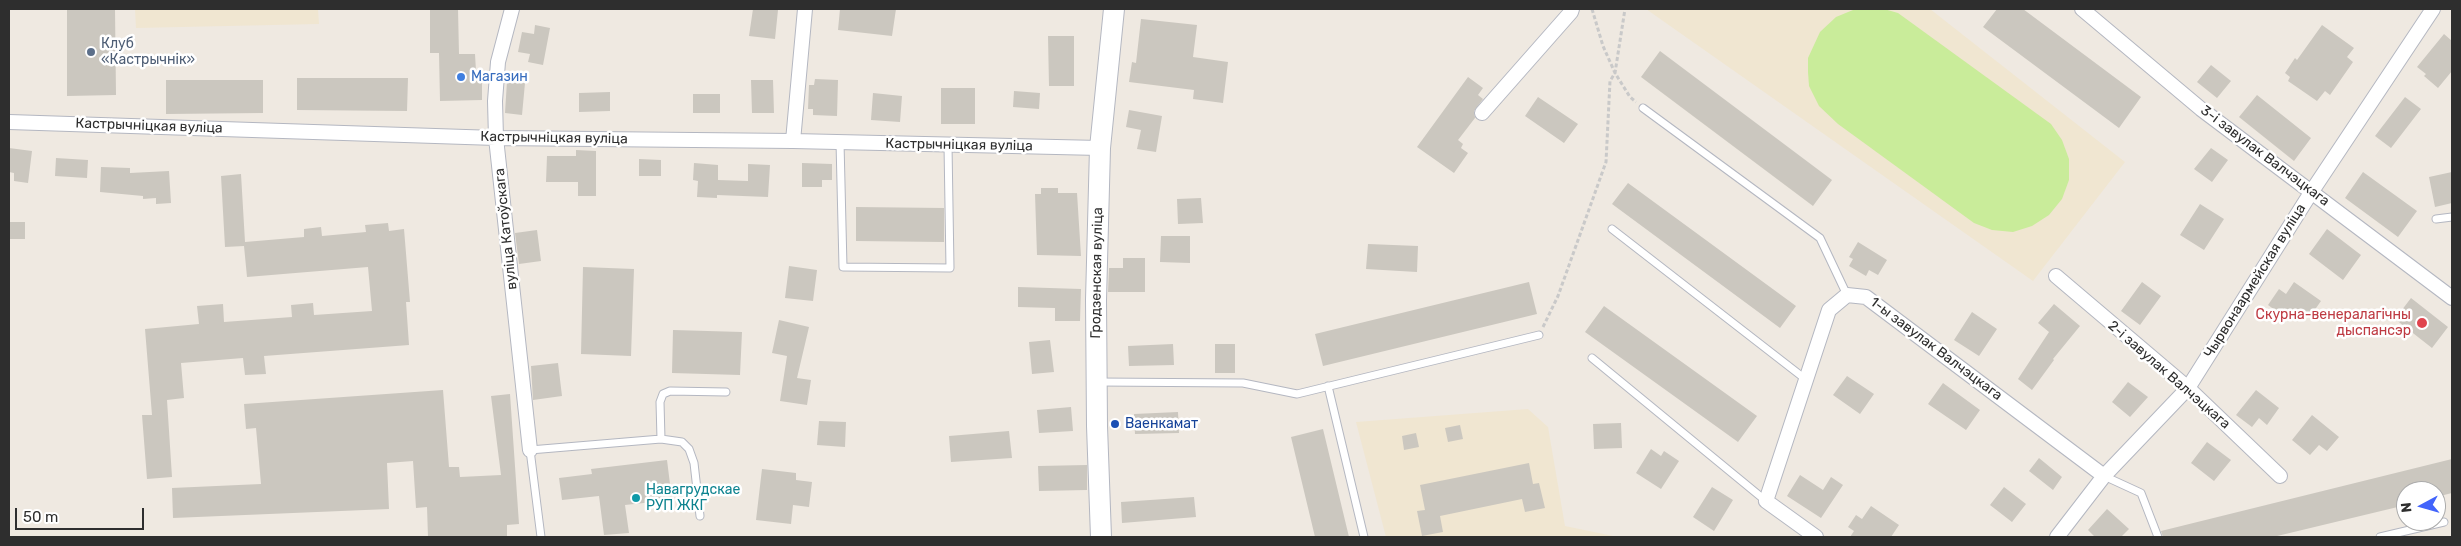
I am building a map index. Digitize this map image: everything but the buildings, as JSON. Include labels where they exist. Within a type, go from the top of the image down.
[{"type":"street","name":"вуліца Катоўскага","points":[[512,9],[498,62],[495,102],[496,138],[530,450]]},
{"type":"street","points":[[794,141],[805,9]]},
{"type":"street","name":"Гродзенская вуліца","points":[[1101,537],[1096,382],[1100,148],[1114,9]]},
{"type":"street","points":[[1482,114],[1572,9]]},
{"type":"street","name":"3-і завулак Валчэцкага","points":[[2082,9],[2201,109],[2452,298]]},
{"type":"street","name":"Чырвонаармейская вуліца","points":[[2057,537],[2104,476],[2188,388],[2312,191],[2432,9]]},
{"type":"street","name":"Кастрычніцкая вуліца","points":[[9,122],[496,138],[794,141],[1100,148]]},
{"type":"street","name":"2-і завулак Валчэцкага","points":[[2056,276],[2188,388],[2280,476]]},
{"type":"street","points":[[1816,537],[1766,501],[1804,378],[1829,310],[1847,295]]},
{"type":"street","name":"1-ы завулак Валчэцкага","points":[[1847,295],[1866,297],[2104,476]]},
{"type":"lane","points":[[1643,108],[1820,238],[1847,295]]},
{"type":"lane","points":[[840,142],[843,267],[950,268],[948,146]]},
{"type":"lane","points":[[2436,219],[2452,217]]},
{"type":"lane","points":[[1612,229],[1804,378]]},
{"type":"lane","points":[[1096,382],[1243,383],[1297,394],[1539,335]]},
{"type":"lane","points":[[1592,358],[1766,501]]},
{"type":"lane","points":[[1328,386],[1364,537]]},
{"type":"lane","points":[[661,439],[660,402],[663,394],[670,391],[726,392]]},
{"type":"lane","points":[[542,537],[530,450],[661,439],[682,442],[689,449],[694,463],[700,516]]},
{"type":"lane","points":[[2104,476],[2141,493],[2158,537]]},
{"type":"lane","points":[[2380,537],[2406,531]]},
{"type":"path","points":[[1592,9],[1603,46],[1615,73],[1630,97],[1643,108]]},
{"type":"path","points":[[1539,335],[1558,296],[1606,162],[1610,81],[1615,73],[1625,9]]},
{"type":"shaded area","points":[[135,9],[318,9],[319,24],[136,28]]},
{"type":"shaded area","points":[[1646,9],[1930,9],[2125,162],[2033,281]]},
{"type":"shaded area","points":[[1528,409],[1548,427],[1565,526],[1618,537],[1386,537],[1356,422]]},
{"type":"green space","points":[[1884,9],[1898,13],[2051,124],[2062,140],[2069,159],[2069,180],[2062,199],[2049,215],[2032,226],[2013,232],[1992,230],[1974,223],[1838,124],[1819,106],[1809,86],[1808,58],[1820,32],[1836,17],[1853,10]]},
{"type":"place","name":"Клуб «Кастрычнік»","points":[[91,52]]},
{"type":"place","name":"Магазин","points":[[461,77]]},
{"type":"place","name":"Скурна-венералагічны дыспансэр","points":[[2422,323]]},
{"type":"place","name":"Ваенкамат","points":[[1115,424]]},
{"type":"place","name":"Навагрудскае РУП ЖКГ","points":[[636,498]]}]
